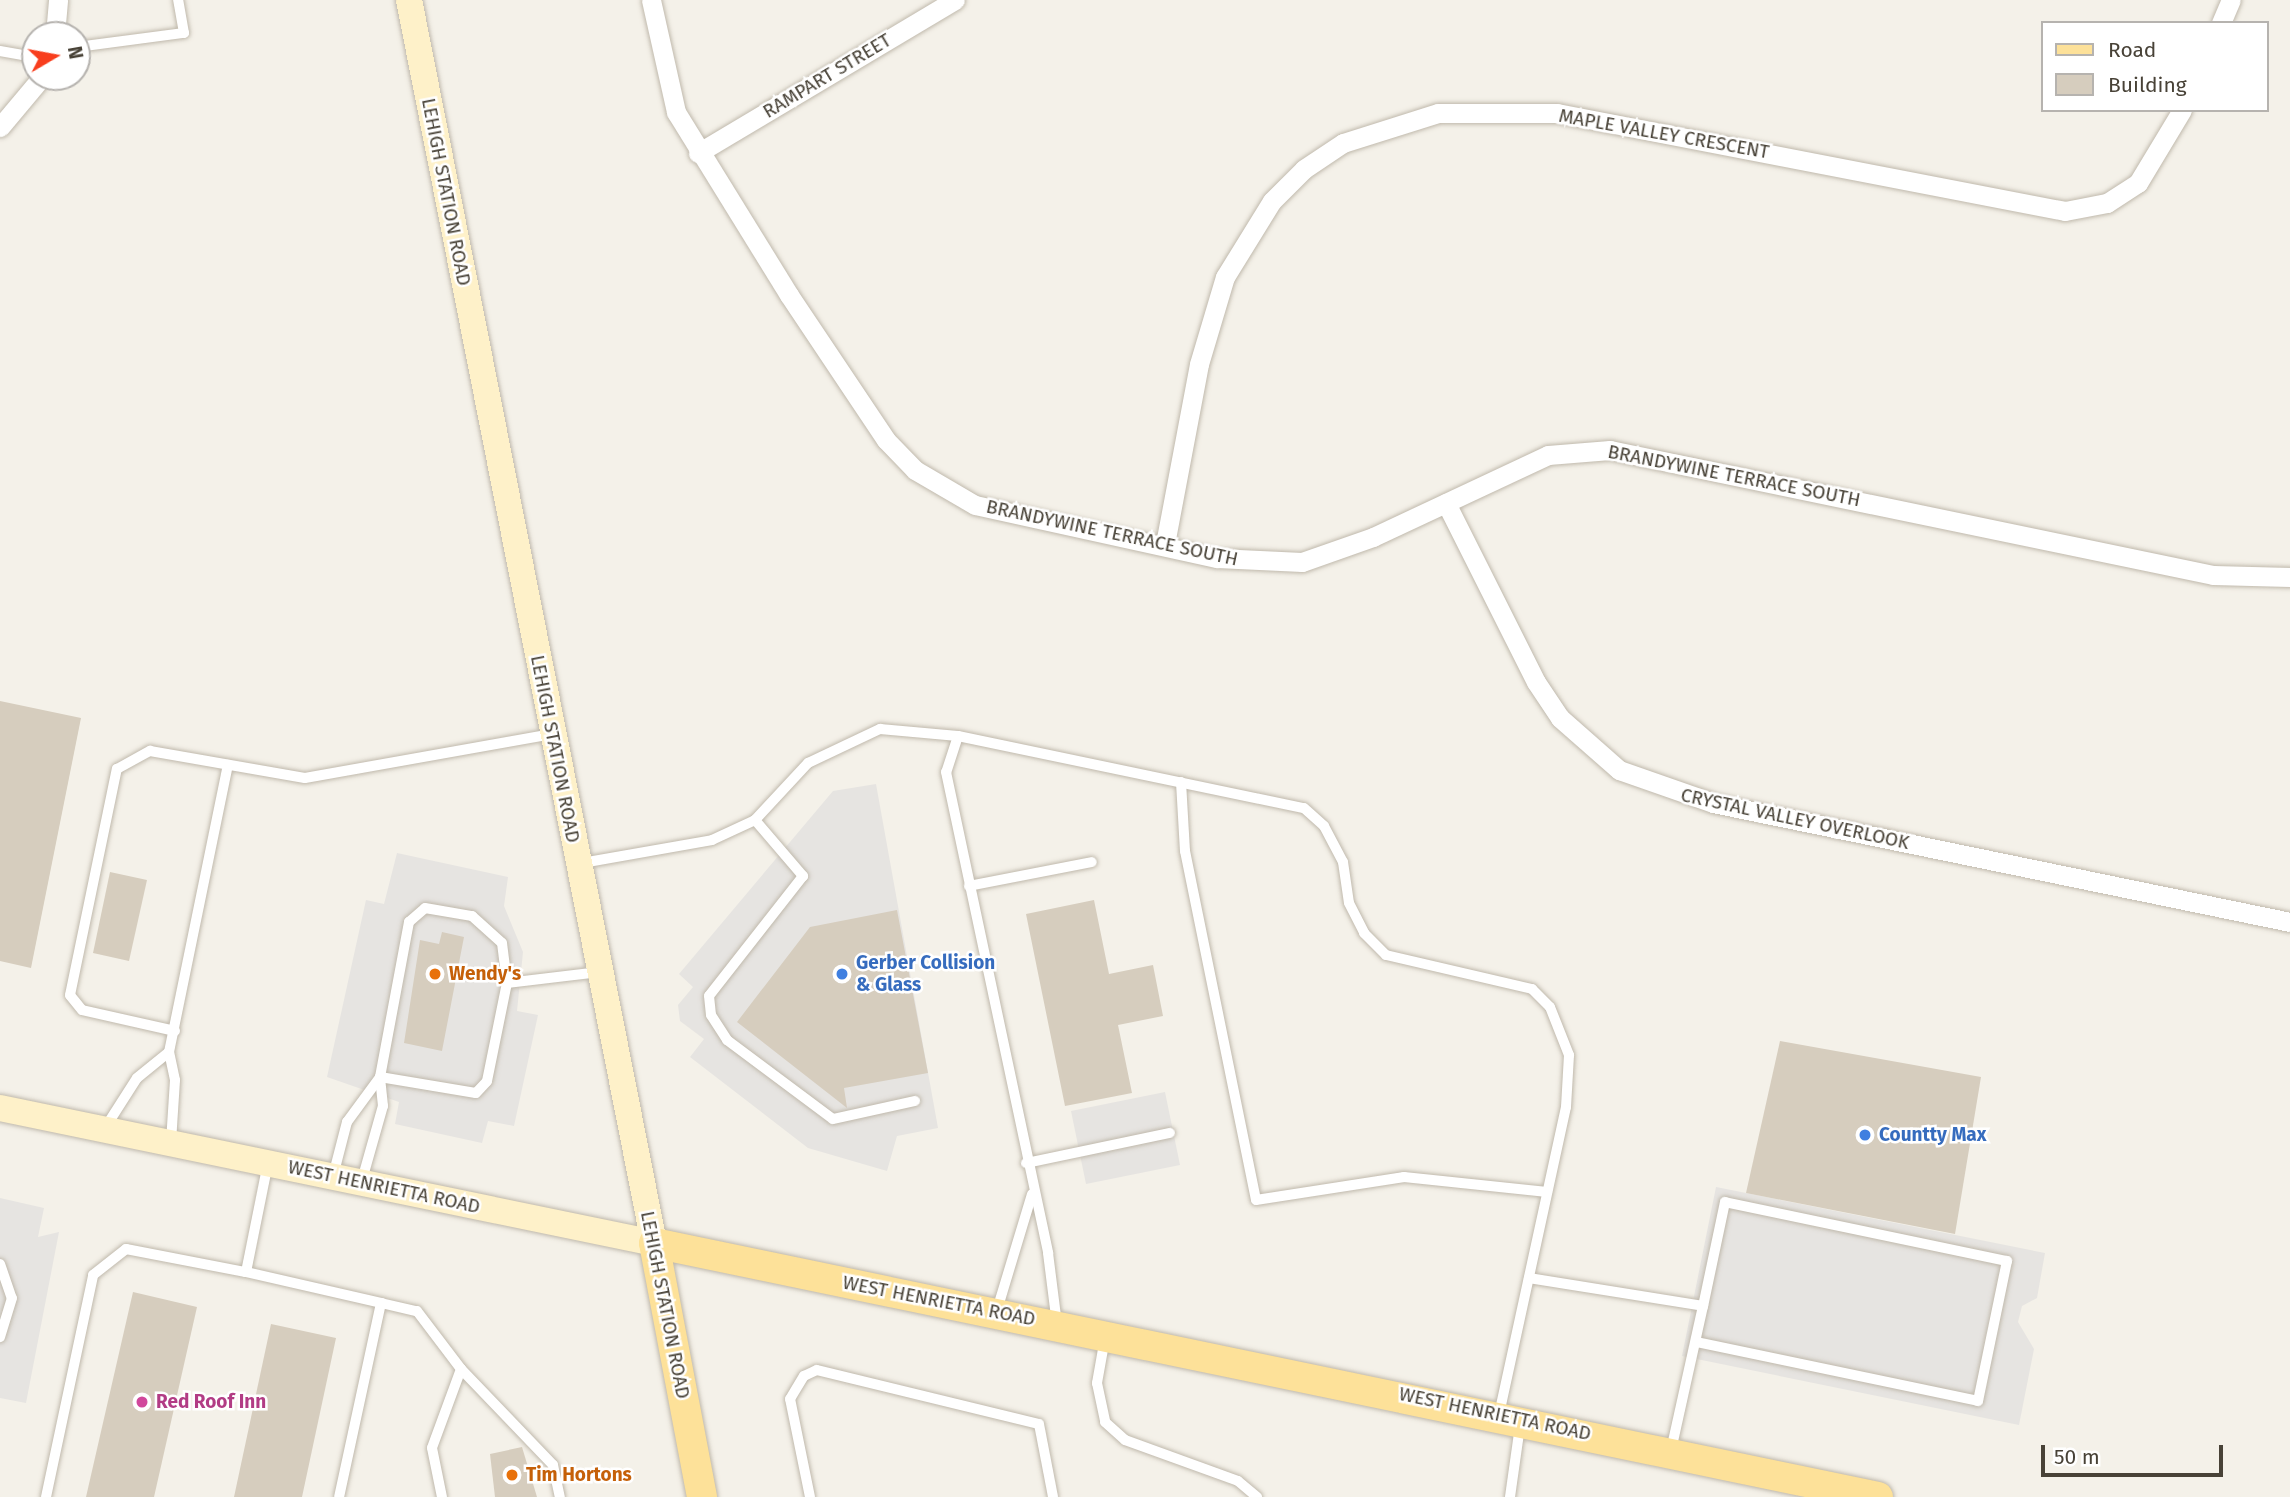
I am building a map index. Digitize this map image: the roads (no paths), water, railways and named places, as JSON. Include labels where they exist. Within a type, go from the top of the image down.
[{"type":"main road","name":"WEST HENRIETTA ROAD","points":[[654,1243],[1510,1417],[1878,1497]]},
{"type":"main road","name":"LEHIGH STATION ROAD","points":[[654,1243],[702,1497]]},
{"type":"street","points":[[56,21],[58,0]]},
{"type":"street","name":"LEHIGH STATION ROAD","points":[[409,0],[654,1243]]},
{"type":"street","name":"BRANDYWINE TERRACE SOUTH","points":[[651,0],[676,112],[698,153],[886,440],[915,470],[975,505],[1165,544],[1217,558],[1302,562],[1446,503],[1548,455],[1610,450],[2213,575],[2290,577]]},
{"type":"street","name":"RAMPART STREET","points":[[698,153],[955,0]]},
{"type":"street","points":[[2222,21],[2231,0]]},
{"type":"street","points":[[0,127],[30,91]]},
{"type":"street","name":"MAPLE VALLEY CRESCENT","points":[[1165,544],[1199,364],[1225,277],[1272,201],[1304,169],[1343,143],[1438,113],[1557,113],[2065,211],[2107,203],[2138,183],[2181,112]]},
{"type":"street","name":"CRYSTAL VALLEY OVERLOOK","points":[[1446,503],[1536,682],[1560,718],[1619,770],[1713,803],[2290,922]]},
{"type":"street","name":"WEST HENRIETTA ROAD","points":[[0,1108],[654,1243]]},
{"type":"lane","points":[[91,45],[184,33],[178,0]]},
{"type":"lane","points":[[0,51],[21,55]]},
{"type":"lane","points":[[578,863],[712,840],[755,820],[808,763],[855,737],[880,729],[958,736],[1304,808],[1324,826],[1343,862],[1349,903],[1364,933],[1385,954],[1532,989],[1550,1007],[1569,1055],[1566,1107],[1529,1278],[1510,1417],[1510,1497]]},
{"type":"lane","points":[[175,1031],[82,1010],[70,995],[70,978],[117,769],[150,751],[305,778],[552,734]]},
{"type":"lane","points":[[958,736],[946,772],[1058,1325]]},
{"type":"lane","points":[[171,1143],[175,1080],[169,1052],[228,765]]},
{"type":"lane","points":[[1181,782],[1185,851],[1256,1200],[1404,1177],[1547,1192]]},
{"type":"lane","points":[[755,820],[803,876],[709,996],[711,1015],[727,1040],[833,1119],[915,1101]]},
{"type":"lane","points":[[969,886],[1092,862]]},
{"type":"lane","points":[[362,1182],[383,1106],[380,1077],[409,922],[416,913],[444,909],[488,926],[506,953],[507,983],[487,1081],[476,1093],[380,1077]]},
{"type":"lane","points":[[507,983],[600,972]]},
{"type":"lane","points":[[104,1129],[137,1079],[169,1052]]},
{"type":"lane","points":[[333,1176],[347,1122],[380,1077]]},
{"type":"lane","points":[[1027,1163],[1170,1133]]},
{"type":"lane","points":[[246,1272],[268,1163]]},
{"type":"lane","points":[[996,1313],[1032,1193]]},
{"type":"lane","points":[[1670,1452],[1725,1202],[2007,1261],[1978,1401],[1696,1342]]},
{"type":"lane","points":[[46,1497],[93,1275],[126,1250],[246,1272],[417,1311],[461,1369],[553,1465],[560,1497]]},
{"type":"lane","points":[[0,1264],[12,1298],[10,1320],[0,1337]]},
{"type":"lane","points":[[1529,1278],[1703,1306]]},
{"type":"lane","points":[[339,1497],[381,1303]]},
{"type":"lane","points":[[1105,1335],[1097,1383],[1105,1422],[1125,1440],[1238,1481],[1257,1497]]},
{"type":"lane","points":[[442,1497],[432,1448],[461,1369]]},
{"type":"lane","points":[[810,1497],[790,1399],[804,1376],[817,1370],[1039,1424],[1053,1497]]},
{"type":"place","name":"Wendy's","points":[[435,974]]},
{"type":"place","name":"Gerber Collision & Glass","points":[[842,974]]},
{"type":"place","name":"Countty Max","points":[[1865,1135]]},
{"type":"place","name":"Red Roof Inn","points":[[142,1402]]},
{"type":"place","name":"Tim Hortons","points":[[512,1475]]}]
